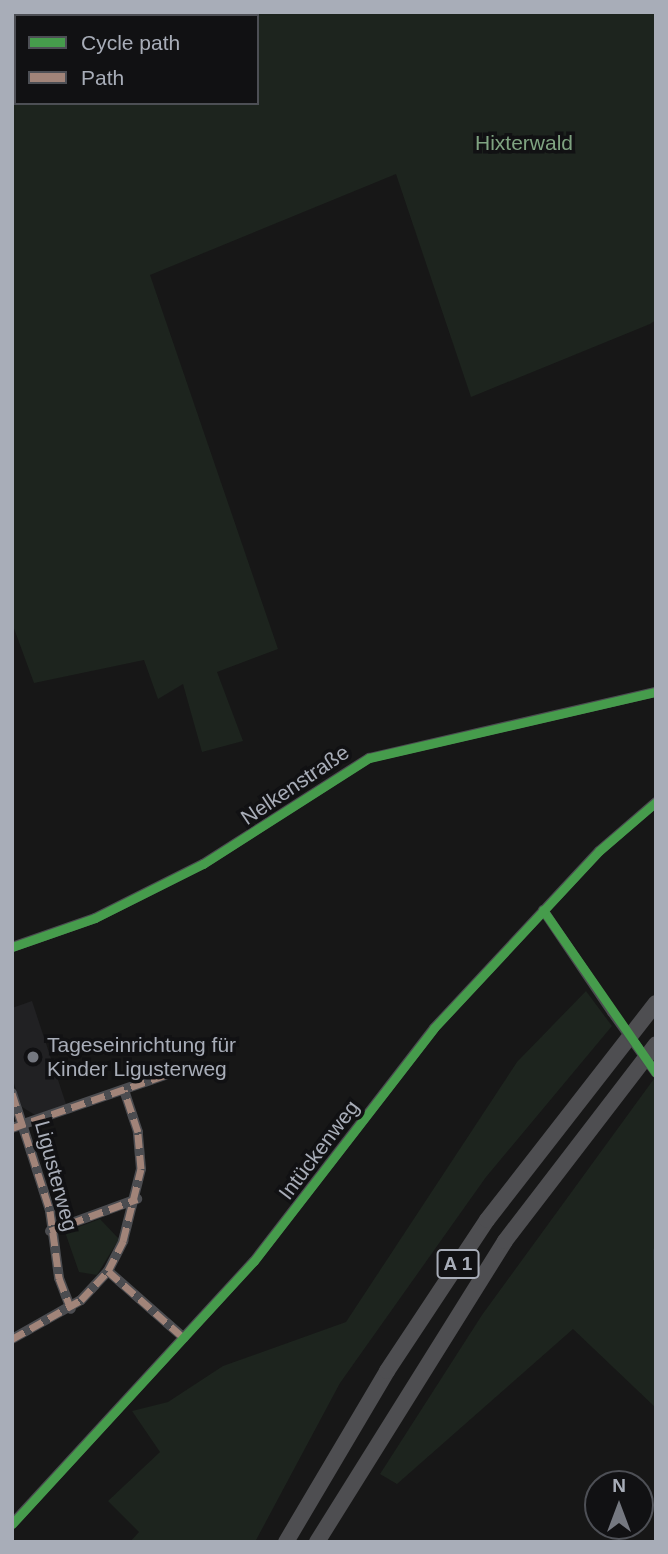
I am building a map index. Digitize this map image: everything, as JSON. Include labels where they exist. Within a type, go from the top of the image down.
[{"type":"highway","name":"A 1","points":[[286,1542],[387,1371],[486,1220],[656,1003]]},
{"type":"highway","name":"A 1","points":[[317,1542],[505,1241],[656,1044]]},
{"type":"street","name":"Nelkenstraße","points":[[12,947],[95,918],[202,864],[369,758],[656,692]]},
{"type":"street","name":"Intückenweg","points":[[12,1524],[276,1235],[434,1028],[544,910],[656,802]]},
{"type":"street","points":[[544,910],[656,1073]]},
{"type":"street","points":[[17,1127],[171,1073]]},
{"type":"street","points":[[12,1339],[71,1309],[108,1271],[137,1199],[139,1141],[124,1090]]},
{"type":"street","name":"Ligusterweg","points":[[12,1093],[17,1127],[50,1211],[50,1231],[71,1309]]},
{"type":"street","points":[[50,1231],[137,1199]]},
{"type":"street","points":[[108,1271],[184,1338]]},
{"type":"shaded area","name":"Tageseinrichtung für Kinder Ligusterweg","points":[[32,1001],[66,1104],[35,1115],[22,1107],[12,1078],[12,1008]]},
{"type":"green space","name":"Hixterwald","points":[[12,12],[656,12],[656,320],[471,397],[396,174],[150,275],[278,649],[217,672],[243,741],[202,752],[183,684],[158,699],[144,660],[34,683],[12,623]]},
{"type":"green space","points":[[586,991],[612,1026],[486,1177],[340,1383],[255,1542],[130,1542],[139,1532],[108,1501],[160,1452],[132,1411],[168,1402],[223,1366],[346,1322],[517,1062]]},
{"type":"green space","points":[[656,1076],[656,1408],[573,1329],[397,1484],[380,1474],[482,1315]]},
{"type":"green space","points":[[100,1219],[119,1239],[97,1275],[79,1272],[65,1232]]},
{"type":"waterway","points":[[656,1250],[656,1259]]},
{"type":"marked path","points":[[12,1128],[171,1073]]},
{"type":"marked path","points":[[12,1339],[81,1300],[108,1271],[123,1241],[141,1169],[138,1132],[124,1090]]},
{"type":"marked path","points":[[12,1093],[50,1211],[59,1278],[71,1309]]},
{"type":"marked path","points":[[50,1231],[137,1199]]},
{"type":"marked path","points":[[108,1271],[184,1338]]},
{"type":"cycle path","points":[[12,947],[95,918],[203,864],[369,758],[656,692]]},
{"type":"cycle path","points":[[12,1524],[254,1261],[434,1028],[599,851],[656,802]]},
{"type":"cycle path","points":[[543,910],[656,1073]]},
{"type":"place","name":"Tageseinrichtung für Kinder Ligusterweg","points":[[33,1057]]}]
